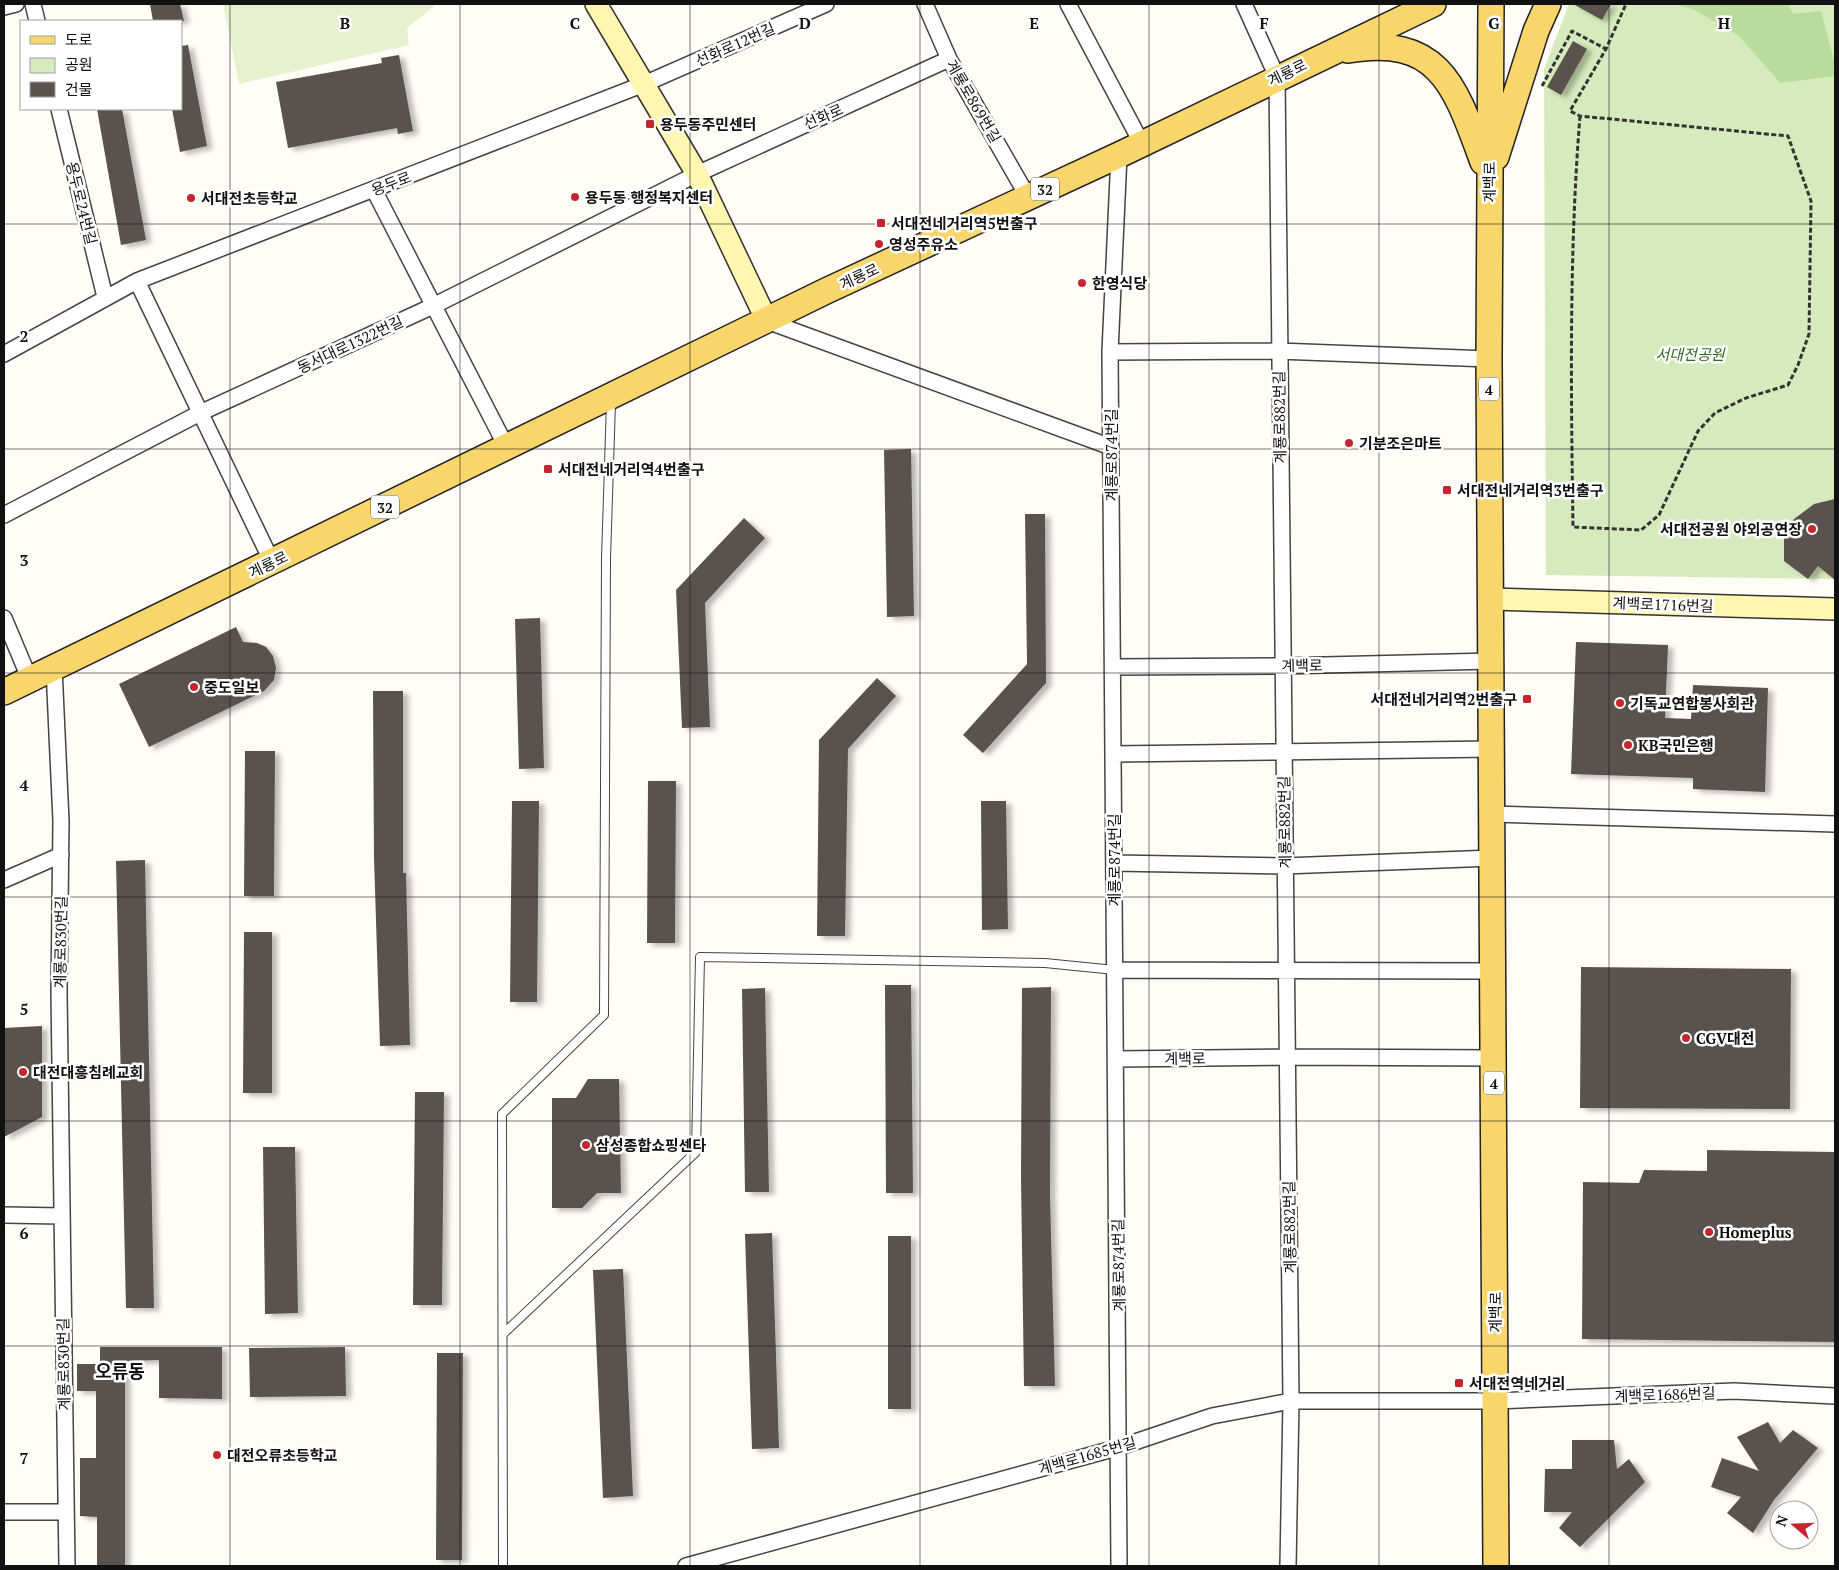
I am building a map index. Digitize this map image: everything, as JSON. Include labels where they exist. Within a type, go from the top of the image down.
[{"type":"main road","points":[[596,4],[697,174],[767,321]]},
{"type":"main road","points":[[1323,55],[1389,4]]},
{"type":"main road","name":"계룡로","points":[[4,692],[767,321],[1433,4]]},
{"type":"main road","name":"계백로","points":[[1491,4],[1489,360],[1492,599],[1496,1566]]},
{"type":"main road","points":[[1489,178],[1536,31],[1548,4]]},
{"type":"main road","points":[[1323,55],[1383,47],[1406,50],[1423,58],[1441,71],[1467,118],[1489,178]]},
{"type":"main road","name":"계백로1716번길","points":[[1492,599],[1835,609]]},
{"type":"street","points":[[4,7],[16,4]]},
{"type":"street","points":[[33,4],[37,20]]},
{"type":"street","name":"선화로12번길","points":[[644,84],[826,4]]},
{"type":"street","name":"계룡로869번길","points":[[925,4],[949,59],[1028,197]]},
{"type":"street","points":[[1068,4],[1142,144]]},
{"type":"street","points":[[1244,4],[1277,77]]},
{"type":"street","name":"선화로","points":[[697,174],[949,59]]},
{"type":"street","name":"계룡로882번길","points":[[1277,77],[1278,352],[1291,1400],[1288,1566]]},
{"type":"street","name":"용두로","points":[[4,352],[137,281],[644,84]]},
{"type":"street","name":"용두로24번길","points":[[59,110],[105,297]]},
{"type":"street","name":"계룡로874번길","points":[[1119,155],[1110,352],[1120,1447],[1119,1566]]},
{"type":"street","name":"동서대로1322번길","points":[[4,515],[200,413],[432,306],[697,174]]},
{"type":"street","points":[[374,190],[432,306],[507,448]]},
{"type":"street","points":[[137,281],[272,562]]},
{"type":"street","points":[[767,321],[1111,447]]},
{"type":"street","points":[[1110,352],[1278,352],[1489,360]]},
{"type":"street","points":[[4,618],[30,680]]},
{"type":"street","name":"계백로","points":[[1113,667],[1282,666],[1492,661]]},
{"type":"street","name":"계룡로830번길","points":[[54,668],[61,855],[59,994],[67,1566]]},
{"type":"street","points":[[1113,754],[1492,749]]},
{"type":"street","points":[[1492,814],[1835,824]]},
{"type":"street","points":[[4,880],[61,855]]},
{"type":"street","points":[[1114,863],[1284,866],[1493,858]]},
{"type":"street","points":[[1115,970],[1493,971]]},
{"type":"street","name":"계백로","points":[[1116,1060],[1287,1057],[1494,1058]]},
{"type":"street","points":[[4,1214],[62,1216]]},
{"type":"street","name":"계백로1686번길","points":[[1495,1401],[1734,1391],[1835,1396]]},
{"type":"street","name":"계백로1685번길","points":[[686,1566],[1120,1447],[1212,1416],[1291,1400],[1495,1401]]},
{"type":"street","points":[[4,1512],[65,1512]]},
{"type":"lane","points":[[503,1566],[504,1334],[502,1114],[604,1015],[606,569],[611,397]]},
{"type":"lane","points":[[504,1334],[696,1152],[700,957],[1045,963],[1115,970]]},
{"type":"path","points":[[1580,116],[1576,169],[1571,384],[1573,527],[1641,530],[1659,515],[1698,431],[1715,413],[1746,398],[1788,385],[1798,365],[1809,334],[1811,201],[1788,136],[1580,116],[1570,111],[1606,49],[1626,4]]},
{"type":"path","points":[[1538,94],[1572,30],[1606,49]]},
{"type":"green space","points":[[223,4],[437,4],[407,28],[409,45],[239,84]]},
{"type":"green space","name":"서대전공원","points":[[1569,4],[1835,4],[1835,579],[1546,575],[1544,69]]},
{"type":"green space","points":[[1677,4],[1788,4],[1793,14],[1821,11],[1835,64],[1835,76],[1780,83],[1739,36],[1695,10]]},
{"type":"building","points":[[150,4],[180,4],[184,21],[153,20]]},
{"type":"building","points":[[1573,4],[1611,4],[1602,20]]},
{"type":"building","points":[[1573,41],[1587,49],[1561,95],[1547,87]]},
{"type":"building","points":[[188,45],[207,146],[180,152],[172,110],[182,110],[182,46]]},
{"type":"building","points":[[399,55],[413,131],[398,134],[397,128],[288,148],[276,82],[382,63],[381,58]]},
{"type":"building","points":[[97,110],[122,110],[146,240],[121,245]]},
{"type":"building","points":[[911,449],[914,616],[887,617],[884,450]]},
{"type":"building","name":"서대전공원 야외공연장","points":[[1835,499],[1835,580],[1818,566],[1808,579],[1784,561],[1784,539],[1794,519],[1814,504]]},
{"type":"building","points":[[1025,514],[1045,514],[1046,683],[983,753],[963,735],[1027,664]]},
{"type":"building","points":[[744,518],[765,538],[705,603],[710,727],[682,728],[676,590]]},
{"type":"building","points":[[540,618],[544,768],[519,769],[515,619]]},
{"type":"building","name":"중도일보","points":[[236,627],[243,642],[257,643],[266,647],[273,656],[276,668],[274,680],[264,691],[149,747],[119,684]]},
{"type":"building","name":"기독교연합봉사회관","points":[[1576,642],[1668,645],[1665,718],[1691,719],[1693,685],[1768,688],[1765,792],[1693,789],[1693,778],[1571,774]]},
{"type":"building","points":[[877,678],[896,696],[848,749],[845,936],[817,936],[819,740]]},
{"type":"building","points":[[373,691],[403,691],[403,873],[406,873],[410,1045],[380,1046],[374,858]]},
{"type":"building","points":[[245,751],[275,751],[274,896],[244,896]]},
{"type":"building","points":[[648,781],[676,781],[675,943],[647,943]]},
{"type":"building","points":[[512,801],[539,801],[537,1002],[510,1002]]},
{"type":"building","points":[[981,801],[1006,801],[1008,929],[982,930]]},
{"type":"building","points":[[145,860],[154,1308],[126,1308],[116,861]]},
{"type":"building","points":[[244,932],[272,932],[272,1093],[243,1093]]},
{"type":"building","name":"CGV대전","points":[[1581,967],[1791,969],[1790,1109],[1580,1108]]},
{"type":"building","points":[[885,985],[911,985],[913,1193],[886,1193]]},
{"type":"building","points":[[1051,987],[1050,1197],[1055,1386],[1024,1386],[1021,1177],[1022,988]]},
{"type":"building","points":[[765,988],[769,1192],[745,1192],[742,989]]},
{"type":"building","name":"대전대흥침례교회","points":[[42,1026],[42,1117],[4,1137],[4,1028]]},
{"type":"building","name":"삼성종합쇼핑센타","points":[[588,1079],[619,1079],[621,1193],[597,1193],[582,1208],[552,1208],[552,1098],[576,1098]]},
{"type":"building","points":[[415,1092],[444,1092],[442,1305],[413,1305]]},
{"type":"building","points":[[263,1147],[295,1147],[298,1313],[265,1314]]},
{"type":"building","name":"Homeplus","points":[[1707,1150],[1835,1152],[1835,1342],[1582,1339],[1583,1182],[1639,1183],[1644,1170],[1707,1171]]},
{"type":"building","points":[[772,1233],[779,1448],[752,1449],[745,1234]]},
{"type":"building","points":[[888,1236],[911,1236],[911,1409],[888,1409]]},
{"type":"building","points":[[623,1269],[633,1496],[603,1498],[593,1270]]},
{"type":"building","points":[[100,1347],[222,1347],[222,1399],[159,1398],[159,1360],[125,1361],[125,1566],[97,1566],[97,1517],[80,1516],[80,1458],[96,1458],[96,1391],[77,1391],[77,1364],[100,1364]]},
{"type":"building","points":[[345,1347],[346,1396],[250,1397],[249,1348]]},
{"type":"building","points":[[437,1353],[463,1353],[462,1560],[436,1560]]},
{"type":"building","points":[[1768,1422],[1780,1443],[1793,1430],[1818,1448],[1774,1500],[1769,1500],[1769,1508],[1753,1533],[1727,1513],[1741,1497],[1711,1487],[1722,1458],[1759,1471],[1737,1437]]},
{"type":"building","points":[[1572,1440],[1614,1440],[1617,1469],[1629,1459],[1645,1482],[1580,1547],[1559,1528],[1572,1512],[1544,1512],[1545,1469],[1572,1469]]},
{"type":"place","name":"용두동주민센터","points":[[650,124]]},
{"type":"place","name":"용두동 행정복지센터","points":[[575,197]]},
{"type":"place","name":"서대전초등학교","points":[[191,198]]},
{"type":"place","name":"서대전네거리역5번출구","points":[[881,223]]},
{"type":"place","name":"영성주유소","points":[[879,244]]},
{"type":"place","name":"한영식당","points":[[1082,283]]},
{"type":"place","name":"기분조은마트","points":[[1349,443]]},
{"type":"place","name":"서대전네거리역4번출구","points":[[548,469]]},
{"type":"place","name":"서대전네거리역3번출구","points":[[1447,490]]},
{"type":"place","name":"서대전공원 야외공연장","points":[[1812,529]]},
{"type":"place","name":"중도일보","points":[[194,687]]},
{"type":"place","name":"서대전네거리역2번출구","points":[[1527,699]]},
{"type":"place","name":"기독교연합봉사회관","points":[[1620,703]]},
{"type":"place","name":"KB국민은행","points":[[1628,745]]},
{"type":"place","name":"CGV대전","points":[[1686,1038]]},
{"type":"place","name":"대전대흥침례교회","points":[[23,1072]]},
{"type":"place","name":"삼성종합쇼핑센타","points":[[586,1145]]},
{"type":"place","name":"Homeplus","points":[[1709,1232]]},
{"type":"place","name":"서대전역네거리","points":[[1459,1383]]},
{"type":"place","name":"대전오류초등학교","points":[[217,1455]]},
{"type":"district","name":"오류동","points":[[120,1371]]}]
